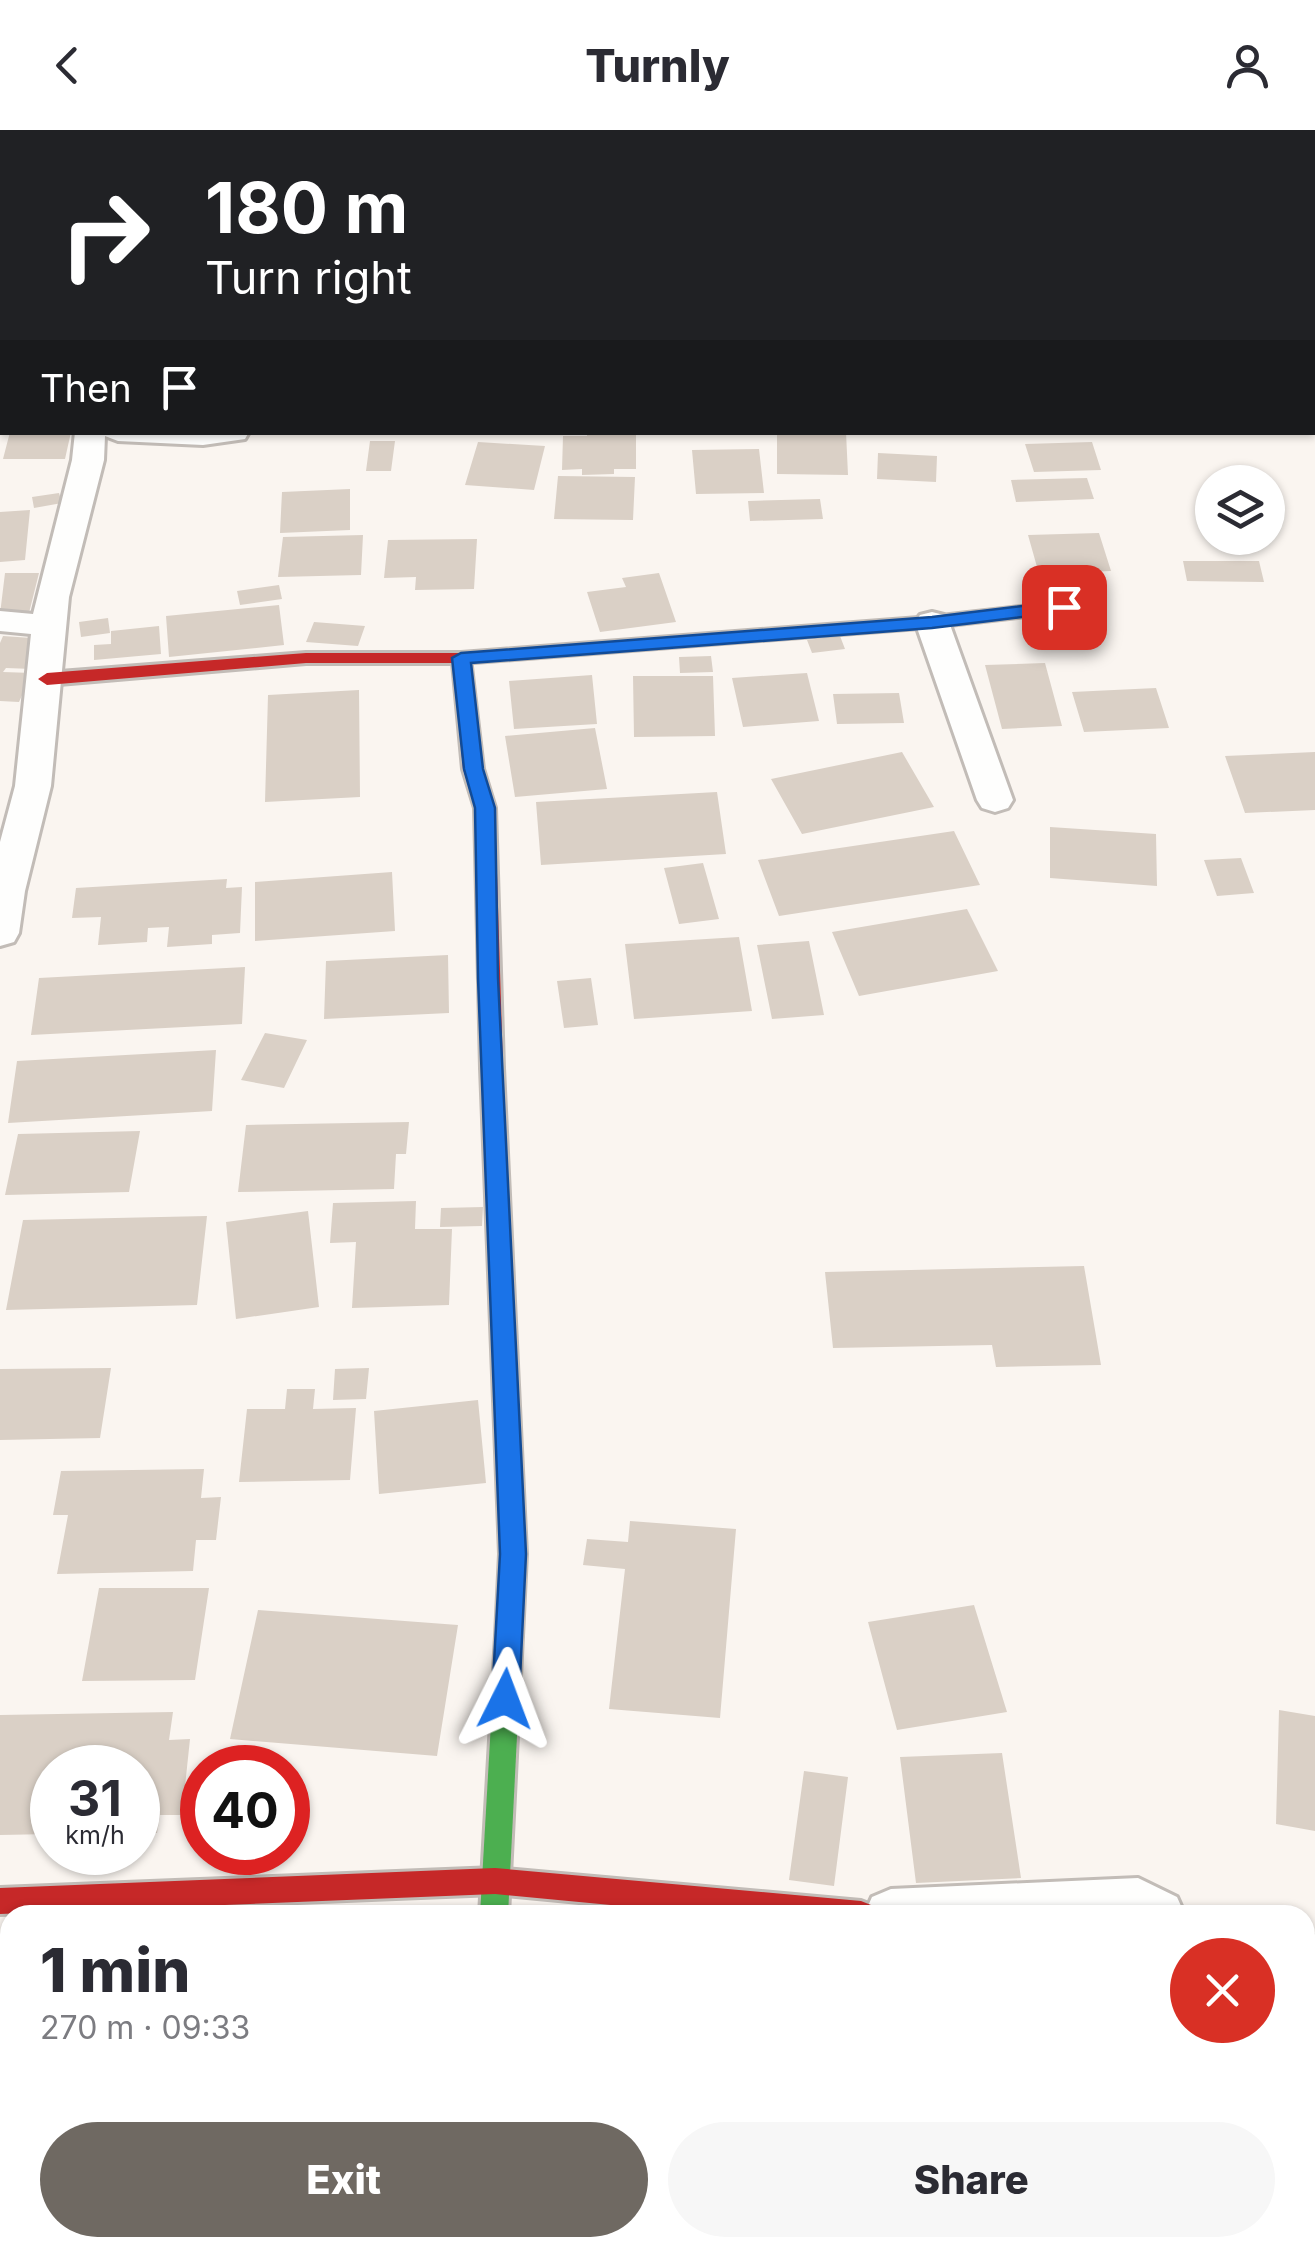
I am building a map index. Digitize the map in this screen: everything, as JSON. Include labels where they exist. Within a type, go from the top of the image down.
[{"type":"street","points":[[0,932],[3,891],[33,786],[47,679],[52,597],[88,460],[90,435]]},
{"type":"street","points":[[182,435],[211,435]]},
{"type":"street","points":[[47,679],[303,658],[387,654],[461,658],[932,622],[1064,607]]},
{"type":"street","points":[[0,620],[49,626]]},
{"type":"street","points":[[932,622],[994,800]]},
{"type":"street","points":[[461,658],[473,769],[485,808],[488,992],[513,1554],[494,1905]]},
{"type":"street","points":[[0,1901],[495,1882],[749,1905]]},
{"type":"building","points":[[9,435],[70,435],[65,459],[3,459]]},
{"type":"building","points":[[636,435],[636,469],[582,475],[582,469],[562,470],[563,436]]},
{"type":"building","points":[[777,435],[846,435],[848,475],[777,474]]},
{"type":"building","points":[[370,441],[395,441],[391,471],[366,471]]},
{"type":"building","points":[[478,442],[545,446],[534,490],[465,485]]},
{"type":"building","points":[[1092,442],[1101,470],[1034,472],[1025,444]]},
{"type":"building","points":[[759,449],[764,493],[696,494],[692,450]]},
{"type":"building","points":[[878,453],[937,456],[936,482],[877,479]]},
{"type":"building","points":[[558,476],[635,477],[633,520],[554,519]]},
{"type":"building","points":[[1087,478],[1094,499],[1016,502],[1011,480]]},
{"type":"building","points":[[350,489],[350,530],[280,533],[282,492]]},
{"type":"building","points":[[59,493],[62,503],[34,508],[32,497]]},
{"type":"building","points":[[820,499],[823,519],[750,521],[748,501]]},
{"type":"building","points":[[30,510],[25,560],[0,562],[0,512]]},
{"type":"building","points":[[1099,533],[1111,571],[1039,574],[1028,535]]},
{"type":"building","points":[[363,535],[361,575],[278,577],[283,537]]},
{"type":"building","points":[[477,539],[474,589],[415,590],[416,577],[384,578],[388,540]]},
{"type":"building","points":[[1183,561],[1259,561],[1264,582],[1187,581]]},
{"type":"building","points":[[5,573],[39,573],[29,613],[0,614]]},
{"type":"building","points":[[659,573],[676,622],[600,632],[587,592],[626,587],[622,578]]},
{"type":"building","points":[[279,585],[282,599],[240,605],[237,591]]},
{"type":"building","points":[[279,605],[284,645],[169,657],[166,616]]},
{"type":"building","points":[[108,618],[110,633],[81,637],[79,622]]},
{"type":"building","points":[[314,622],[365,626],[358,646],[306,642]]},
{"type":"building","points":[[159,626],[161,654],[94,660],[94,645],[111,644],[111,631]]},
{"type":"building","points":[[3,636],[46,639],[32,669],[6,668],[3,672],[32,673],[19,702],[0,701]]},
{"type":"building","points":[[840,636],[845,649],[812,653],[807,640]]},
{"type":"building","points":[[711,656],[713,672],[680,673],[679,657]]},
{"type":"building","points":[[1045,663],[1062,726],[1002,729],[985,665]]},
{"type":"building","points":[[807,673],[819,721],[743,727],[732,678]]},
{"type":"building","points":[[592,675],[597,724],[514,729],[509,681]]},
{"type":"building","points":[[633,676],[713,676],[715,736],[634,737]]},
{"type":"building","points":[[1156,688],[1169,728],[1084,732],[1072,692]]},
{"type":"building","points":[[359,690],[360,797],[265,802],[268,695]]},
{"type":"building","points":[[899,693],[904,723],[837,724],[833,694]]},
{"type":"building","points":[[595,728],[607,789],[515,797],[505,736]]},
{"type":"building","points":[[902,752],[934,807],[802,834],[771,779]]},
{"type":"building","points":[[1315,752],[1315,810],[1245,813],[1225,756]]},
{"type":"building","points":[[717,792],[726,854],[541,865],[536,802]]},
{"type":"building","points":[[1050,827],[1156,834],[1157,886],[1050,878]]},
{"type":"building","points":[[954,831],[980,885],[779,916],[758,860]]},
{"type":"building","points":[[1241,858],[1254,893],[1217,896],[1204,860]]},
{"type":"building","points":[[703,863],[719,919],[679,924],[664,868]]},
{"type":"building","points":[[392,872],[395,931],[255,941],[255,882]]},
{"type":"building","points":[[227,879],[226,888],[242,887],[240,933],[212,935],[212,944],[167,947],[169,927],[148,928],[147,942],[98,945],[101,917],[72,918],[76,888]]},
{"type":"building","points":[[967,909],[998,971],[859,996],[832,932]]},
{"type":"building","points":[[739,937],[752,1011],[634,1019],[625,944]]},
{"type":"building","points":[[809,941],[824,1015],[772,1019],[757,945]]},
{"type":"building","points":[[448,955],[449,1013],[324,1019],[326,961]]},
{"type":"building","points":[[245,967],[242,1024],[31,1035],[39,978]]},
{"type":"building","points":[[591,978],[598,1025],[564,1028],[557,981]]},
{"type":"building","points":[[265,1033],[307,1040],[284,1088],[241,1080]]},
{"type":"building","points":[[216,1050],[212,1111],[8,1123],[17,1061]]},
{"type":"building","points":[[409,1122],[406,1154],[396,1154],[394,1189],[238,1192],[246,1125]]},
{"type":"building","points":[[140,1131],[129,1192],[5,1195],[18,1134]]},
{"type":"building","points":[[416,1201],[415,1229],[452,1229],[449,1305],[352,1308],[356,1242],[330,1243],[333,1203]]},
{"type":"building","points":[[483,1207],[482,1226],[440,1227],[441,1208]]},
{"type":"building","points":[[308,1211],[319,1307],[236,1319],[226,1222]]},
{"type":"building","points":[[207,1216],[197,1305],[6,1310],[23,1220]]},
{"type":"building","points":[[1084,1266],[1101,1365],[996,1367],[992,1345],[833,1348],[825,1272]]},
{"type":"building","points":[[111,1368],[100,1438],[0,1440],[0,1369]]},
{"type":"building","points":[[369,1368],[366,1399],[333,1400],[335,1369]]},
{"type":"building","points":[[287,1389],[315,1389],[313,1409],[356,1408],[350,1480],[239,1482],[247,1409],[285,1409]]},
{"type":"building","points":[[478,1400],[486,1483],[379,1494],[374,1411]]},
{"type":"building","points":[[204,1469],[201,1498],[221,1497],[216,1540],[196,1540],[193,1571],[57,1574],[68,1515],[53,1515],[61,1471]]},
{"type":"building","points":[[630,1521],[736,1529],[720,1718],[609,1709],[625,1569],[583,1565],[587,1539],[628,1542]]},
{"type":"building","points":[[99,1588],[209,1588],[195,1680],[82,1681]]},
{"type":"building","points":[[974,1605],[1007,1712],[897,1730],[868,1622]]},
{"type":"building","points":[[258,1610],[458,1625],[437,1756],[230,1739]]},
{"type":"building","points":[[1279,1710],[1315,1716],[1315,1831],[1276,1824]]},
{"type":"building","points":[[173,1712],[169,1740],[190,1739],[189,1745],[180,1745],[180,1815],[160,1815],[160,1745],[30,1745],[30,1834],[0,1835],[0,1715]]},
{"type":"building","points":[[1002,1753],[1021,1878],[916,1883],[900,1757]]},
{"type":"building","points":[[804,1771],[848,1777],[834,1886],[789,1880]]},
{"type":"traffic: fast","points":[[495,1905],[509,1636]]},
{"type":"traffic: slow","points":[[461,658],[932,622],[1064,607]]},
{"type":"traffic: slow","points":[[492,1068],[513,1554],[509,1636]]},
{"type":"traffic: jam","points":[[47,679],[306,658],[461,658],[473,769],[485,808],[492,1068]]},
{"type":"traffic: jam","points":[[0,1901],[495,1881],[753,1905]]},
{"type":"route","points":[[505,1699],[513,1554],[488,978],[485,808],[473,769],[461,658],[932,622],[1064,607]]}]
